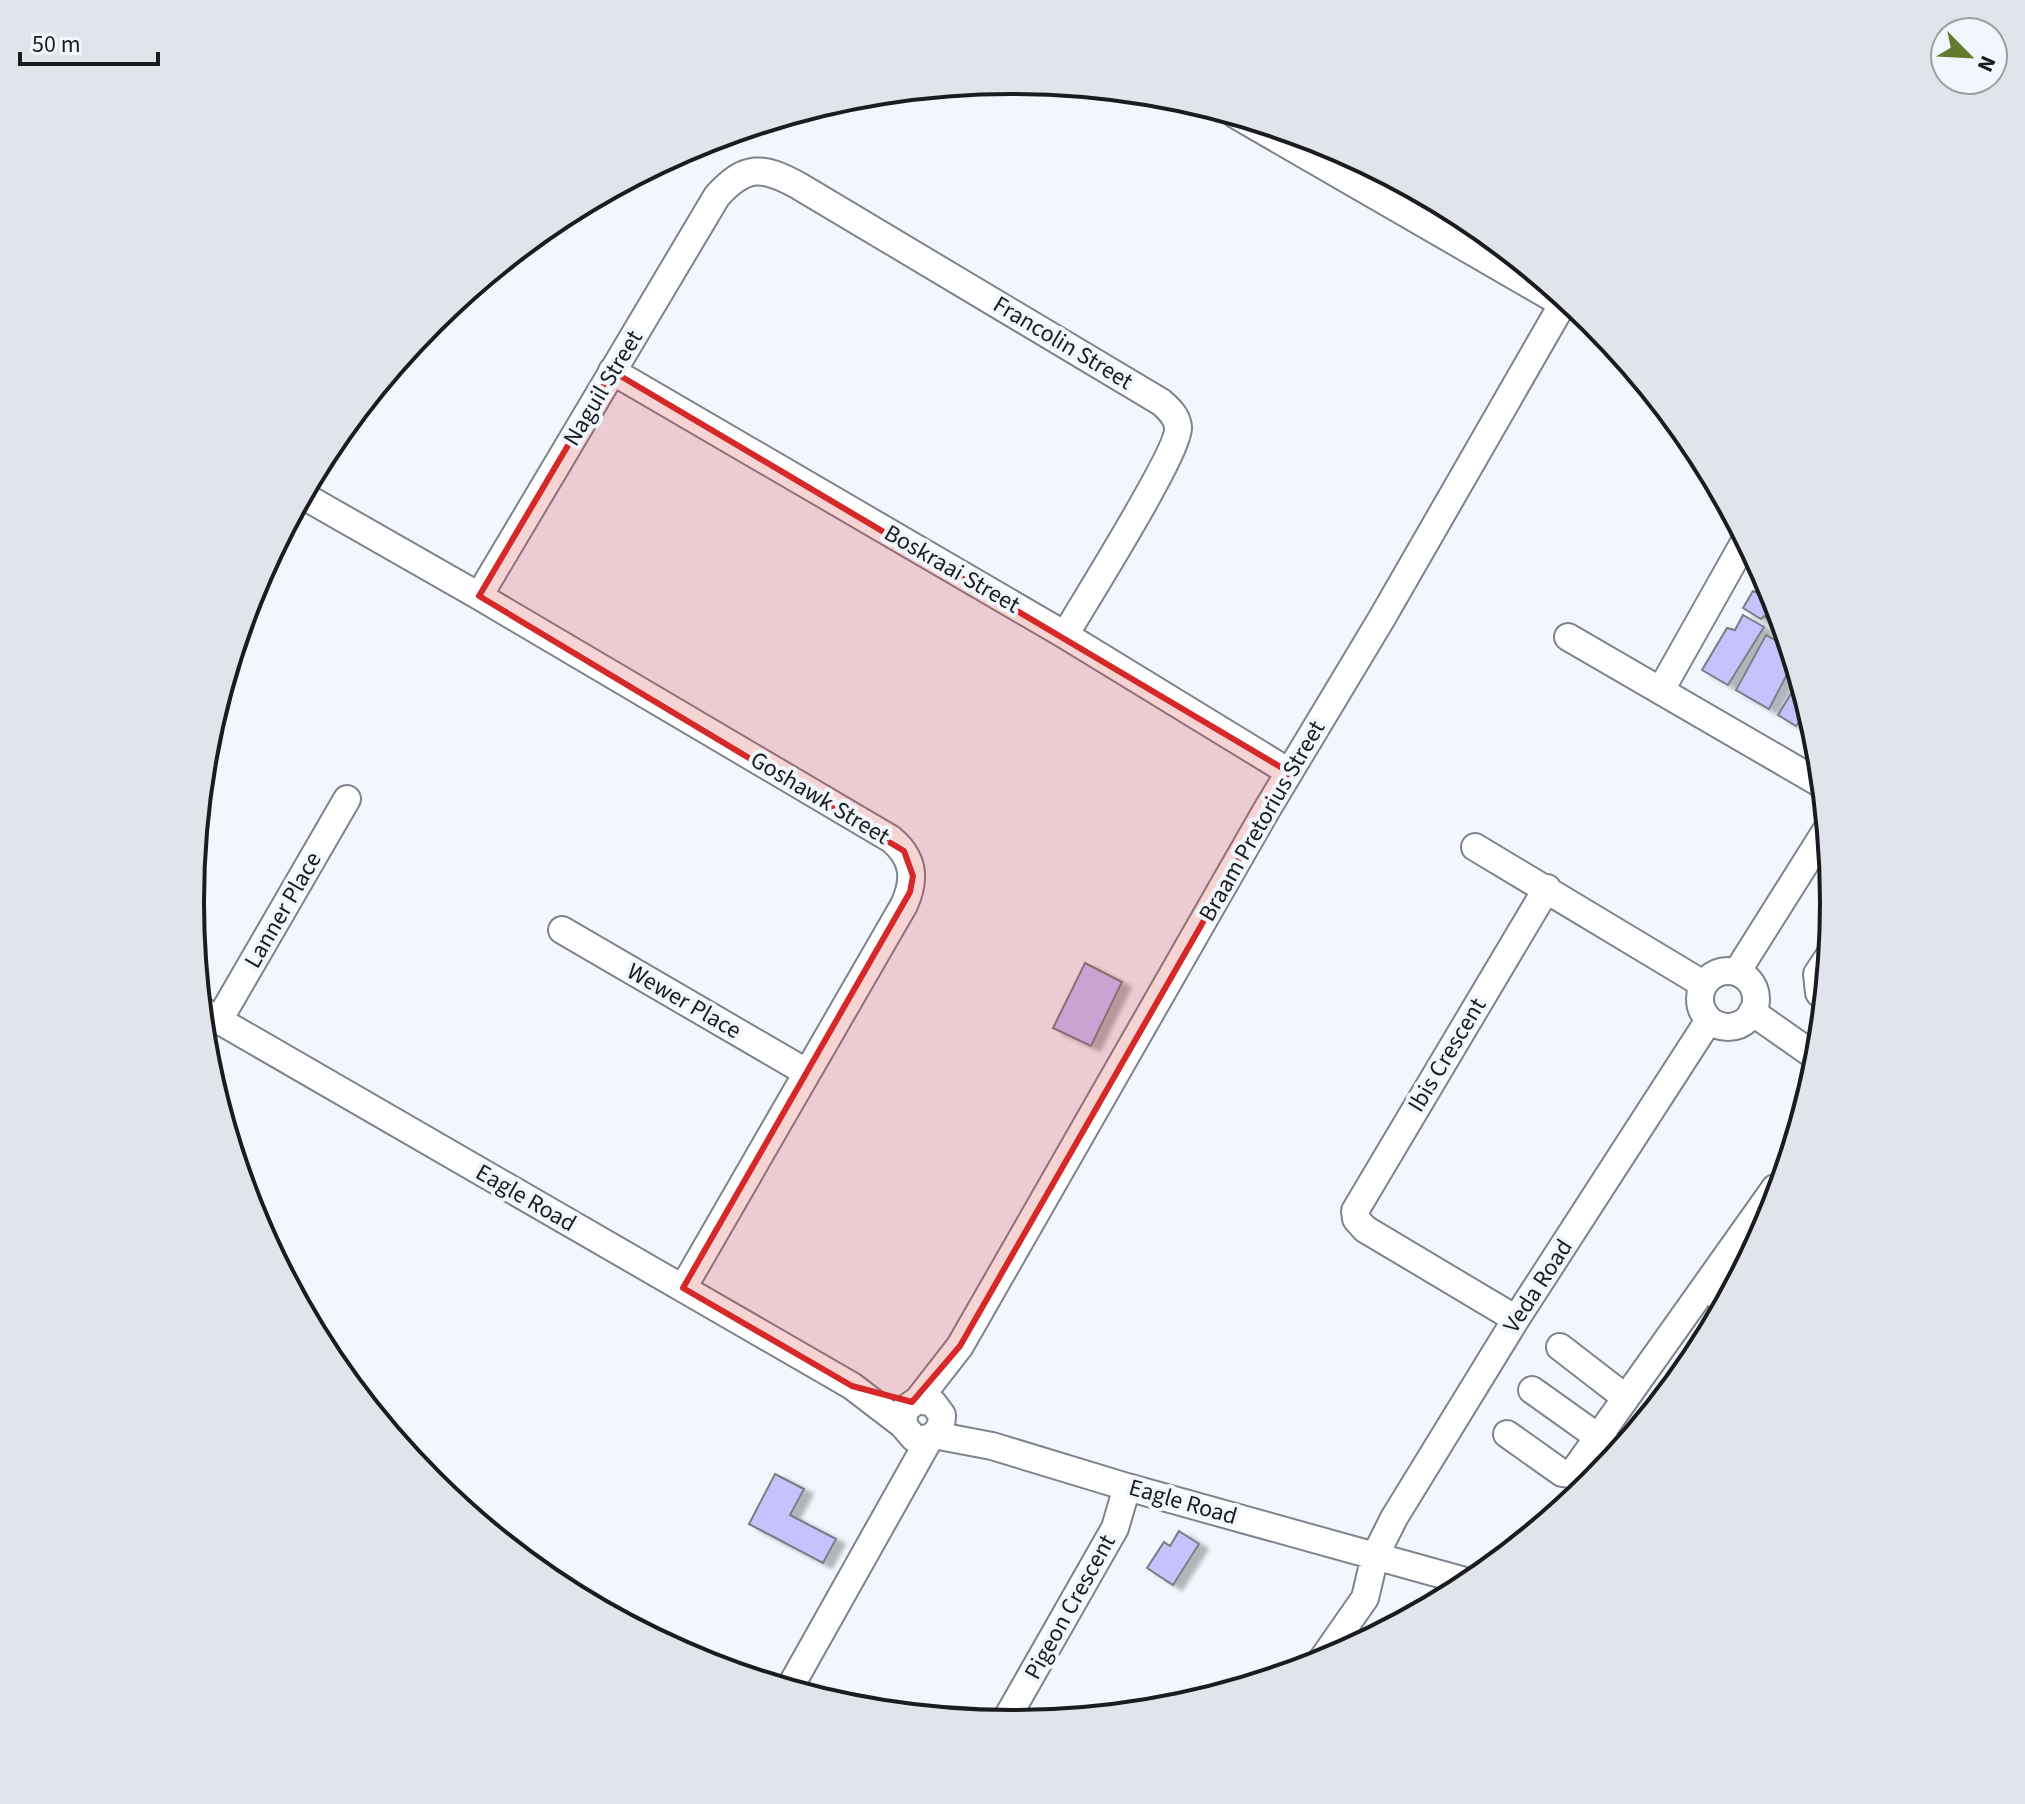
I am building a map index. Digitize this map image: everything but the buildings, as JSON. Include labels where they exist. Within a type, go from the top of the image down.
[{"type":"street","points":[[1280,140],[1527,280]]},
{"type":"street","name":"Francolin Street","points":[[729,183],[748,171],[770,172],[791,181],[1161,402],[1176,418],[1178,432],[1163,466],[1065,635]]},
{"type":"street","name":"Naguil Street","points":[[479,596],[717,196],[729,183]]},
{"type":"street","name":"Braam Pretorius Street","points":[[794,1679],[899,1491],[923,1420],[960,1346],[1289,772],[1382,618],[1560,309]]},
{"type":"street","name":"Boskraai Street","points":[[612,371],[1065,635],[1289,772]]},
{"type":"street","name":"Goshawk Street","points":[[312,501],[891,839],[904,851],[913,876],[910,892],[683,1288]]},
{"type":"street","points":[[1661,690],[1740,551]]},
{"type":"street","points":[[1568,637],[1811,778]]},
{"type":"street","name":"Lanner Place","points":[[212,1012],[347,799]]},
{"type":"street","points":[[1737,972],[1818,843]]},
{"type":"street","points":[[1475,847],[1703,984]]},
{"type":"street","name":"Ibis Crescent","points":[[1516,1319],[1365,1229],[1356,1219],[1355,1211],[1547,888]]},
{"type":"street","name":"Wewer Place","points":[[562,930],[806,1072]]},
{"type":"street","points":[[1718,972],[1737,972],[1748,979],[1755,990],[1756,1003],[1752,1012],[1742,1023],[1731,1027],[1722,1027],[1709,1020],[1700,1003],[1703,984],[1718,972]]},
{"type":"street","points":[[1752,1012],[1807,1050]]},
{"type":"street","name":"Eagle Road","points":[[213,1017],[852,1386],[923,1420],[992,1446],[1127,1487],[1454,1578]]},
{"type":"street","name":"Veda Road","points":[[1375,1556],[1394,1518],[1516,1319],[1709,1020]]},
{"type":"street","points":[[1507,1434],[1562,1473],[1569,1474],[1609,1445],[1626,1398],[1716,1294],[1744,1244]]},
{"type":"street","points":[[1560,1347],[1626,1398]]},
{"type":"street","points":[[1532,1390],[1609,1445]]},
{"type":"street","name":"Pigeon Crescent","points":[[1011,1710],[1115,1528],[1127,1487]]},
{"type":"street","points":[[1334,1643],[1365,1598],[1375,1556]]},
{"type":"highlighted area","points":[[612,371],[1289,772],[960,1346],[912,1402],[852,1386],[683,1288],[910,892],[913,876],[904,851],[479,596]]}]
